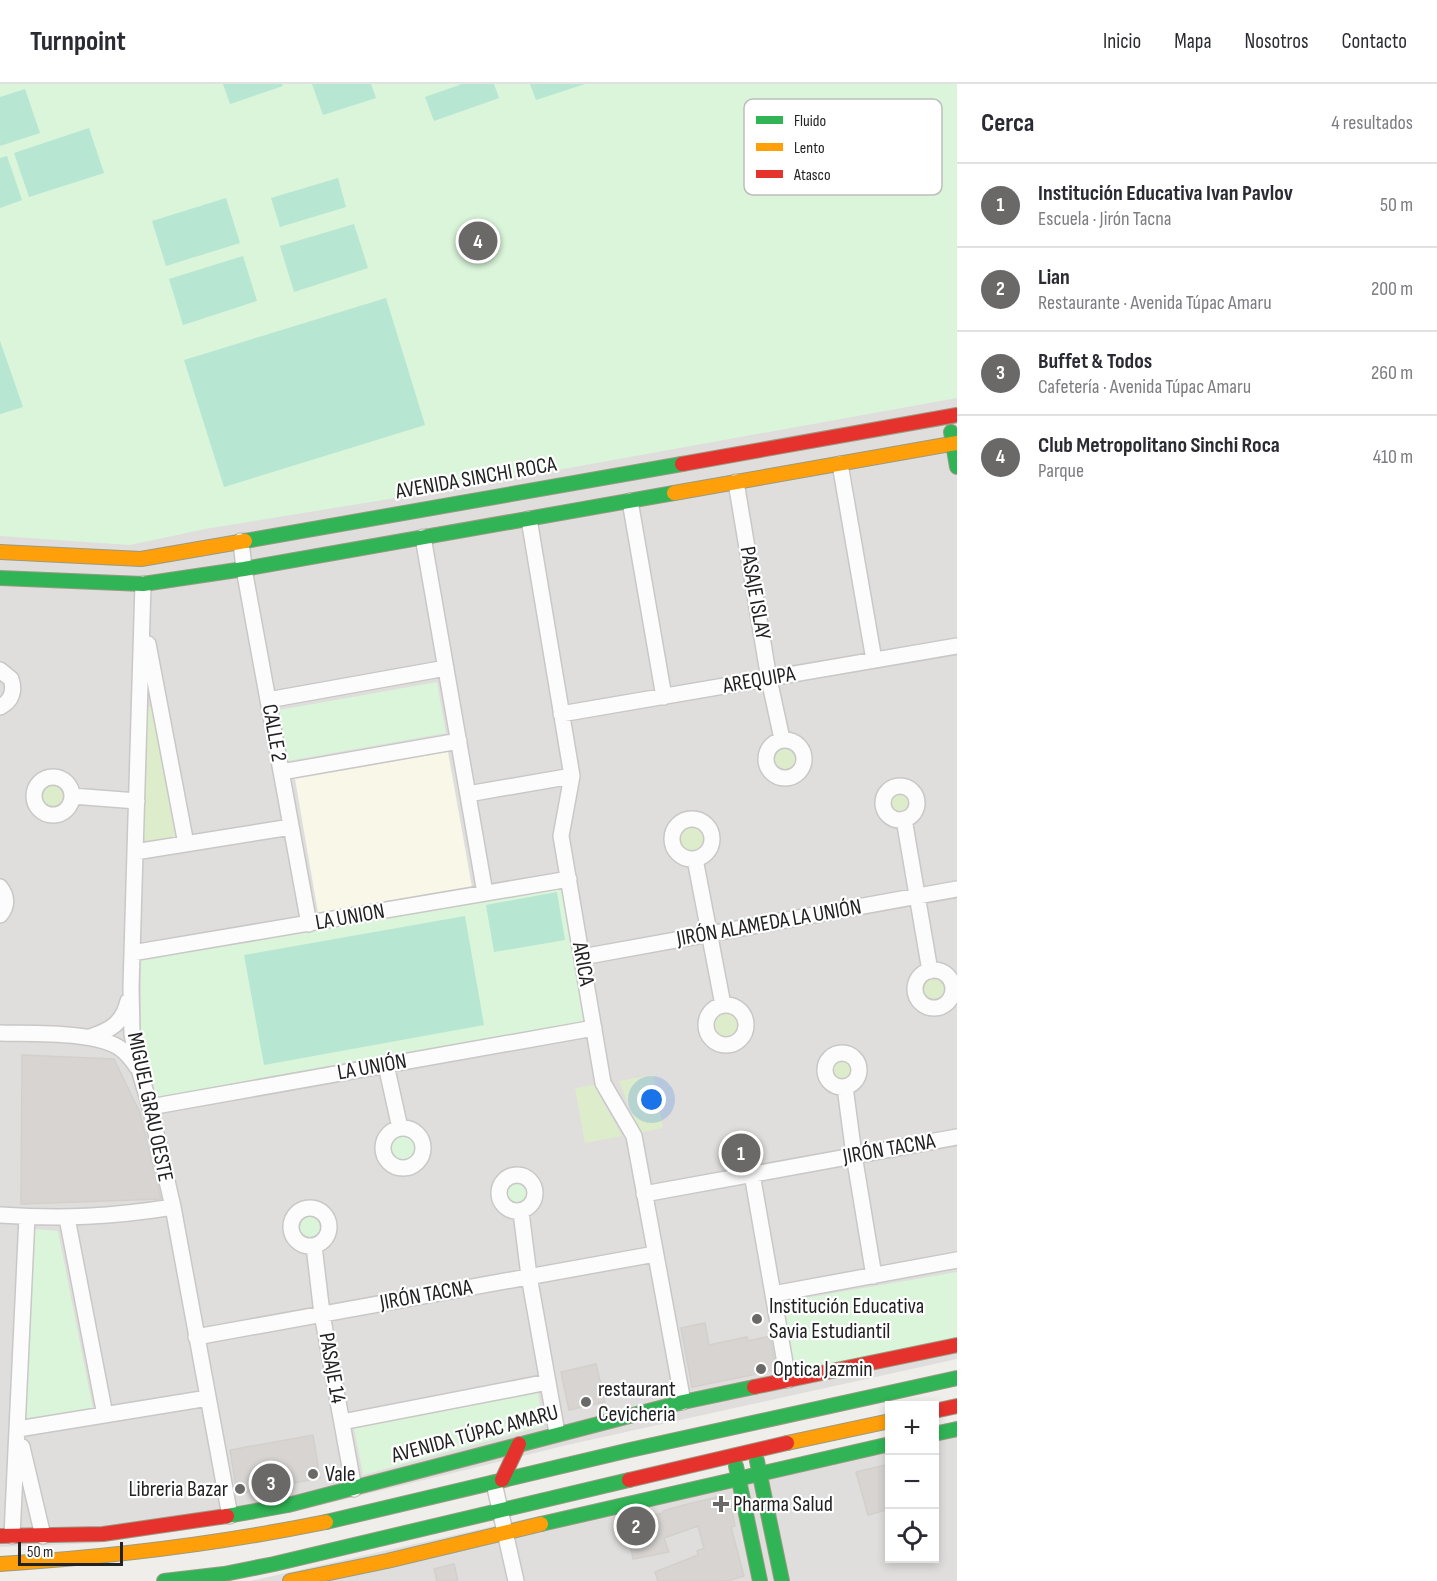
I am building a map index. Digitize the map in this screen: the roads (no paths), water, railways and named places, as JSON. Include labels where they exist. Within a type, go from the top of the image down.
[{"type":"main road","points":[[953,416],[957,467]]},
{"type":"main road","name":"AVENIDA SINCHI ROCA","points":[[0,552],[141,559],[953,416]]},
{"type":"main road","points":[[0,578],[143,584],[244,569],[955,444]]},
{"type":"main road","name":"AVENIDA TÚPAC AMARU","points":[[6,1536],[103,1534],[230,1516],[354,1489],[683,1402],[957,1345]]},
{"type":"main road","points":[[0,1564],[85,1559],[190,1547],[293,1529],[748,1423],[957,1378]]},
{"type":"main road","points":[[939,1410],[957,1406]]},
{"type":"main road","points":[[164,1581],[224,1574],[274,1564],[733,1455],[885,1422]]},
{"type":"main road","points":[[748,1423],[782,1581]]},
{"type":"main road","points":[[727,1428],[760,1581]]},
{"type":"main road","points":[[939,1433],[957,1429]]},
{"type":"main road","points":[[498,1481],[519,1444]]},
{"type":"main road","points":[[290,1581],[387,1561],[885,1445]]},
{"type":"street","points":[[840,464],[874,660]]},
{"type":"street","name":"PASAJE ISLAY","points":[[736,482],[769,679],[782,739]]},
{"type":"street","points":[[630,501],[664,697]]},
{"type":"street","name":"ARICA","points":[[529,519],[572,776],[561,836],[603,1083],[634,1136],[683,1402]]},
{"type":"street","points":[[423,537],[485,893]]},
{"type":"street","name":"CALLE 2","points":[[241,541],[244,569],[309,924]]},
{"type":"street","name":"MIGUEL GRAU OESTE","points":[[143,584],[131,987],[132,1034],[138,1069],[150,1107],[172,1207],[230,1516]]},
{"type":"street","points":[[143,618],[186,844]]},
{"type":"street","name":"AREQUIPA","points":[[561,714],[957,646]]},
{"type":"street","points":[[268,700],[446,668]]},
{"type":"street","points":[[0,670],[11,679],[13,691],[8,702],[0,706]]},
{"type":"street","points":[[281,772],[459,741]]},
{"type":"street","points":[[468,794],[572,776]]},
{"type":"street","points":[[72,796],[137,801]]},
{"type":"street","points":[[904,819],[930,971]]},
{"type":"street","points":[[135,852],[291,827]]},
{"type":"street","points":[[695,859],[723,1005]]},
{"type":"street","name":"LA UNION","points":[[132,953],[569,879]]},
{"type":"street","points":[[0,887],[6,900],[0,915]]},
{"type":"street","name":"JIRÓN ALAMEDA LA UNIÓN","points":[[582,957],[957,890]]},
{"type":"street","points":[[90,1037],[108,1031],[119,1023],[125,1011],[131,987]]},
{"type":"street","name":"LA UNIÓN","points":[[150,1107],[594,1028]]},
{"type":"street","points":[[0,1033],[90,1037],[120,1047],[138,1069]]},
{"type":"street","points":[[386,1065],[400,1128]]},
{"type":"street","points":[[845,1087],[874,1276]]},
{"type":"street","name":"JIRÓN TACNA","points":[[644,1194],[957,1137]]},
{"type":"street","points":[[752,1174],[788,1380]]},
{"type":"street","points":[[0,1215],[67,1218],[120,1215],[172,1207]]},
{"type":"street","points":[[521,1212],[529,1276],[557,1434]]},
{"type":"street","points":[[6,1536],[18,1429],[27,1216]]},
{"type":"street","points":[[67,1218],[105,1415]]},
{"type":"street","name":"PASAJE 14","points":[[314,1246],[322,1314],[354,1489]]},
{"type":"street","name":"JIRÓN TACNA","points":[[196,1336],[656,1254]]},
{"type":"street","points":[[773,1294],[957,1260]]},
{"type":"street","points":[[342,1422],[548,1382]]},
{"type":"street","points":[[18,1429],[208,1398]]},
{"type":"street","points":[[18,1429],[43,1536]]},
{"type":"street","points":[[498,1481],[500,1512],[516,1581]]},
{"type":"place","name":"Club Metropolitano Sinchi Roca","points":[[478,241]]},
{"type":"place","name":"Institución Educativa Ivan Pavlov","points":[[741,1153]]},
{"type":"place","name":"Institución Educativa Savia Estudiantil","points":[[757,1319]]},
{"type":"place","name":"Optica Jazmin","points":[[761,1369]]},
{"type":"place","name":"restaurant Cevicheria","points":[[586,1402]]},
{"type":"place","name":"Vale","points":[[313,1474]]},
{"type":"place","name":"Buffet & Todos","points":[[271,1483]]},
{"type":"place","name":"Libreria Bazar","points":[[240,1489]]},
{"type":"place","name":"Pharma Salud","points":[[721,1504]]},
{"type":"place","name":"Lian","points":[[636,1526]]}]
